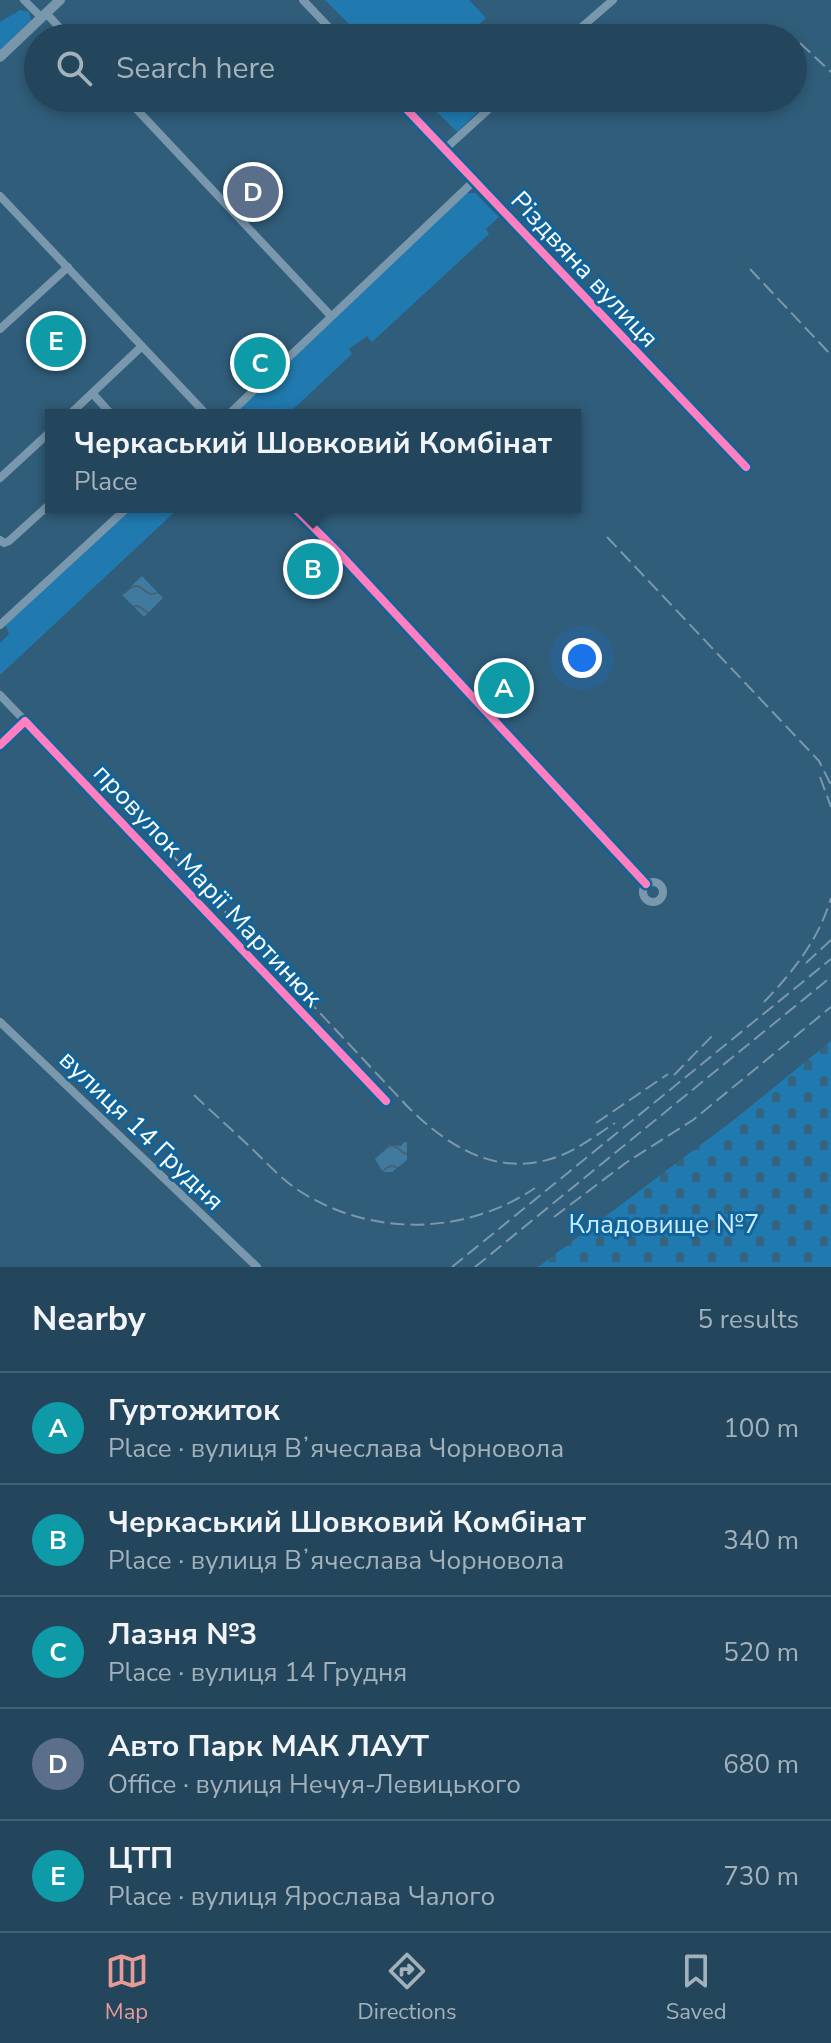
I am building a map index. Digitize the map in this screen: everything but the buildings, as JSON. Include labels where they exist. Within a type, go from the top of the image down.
[{"type":"main road","points":[[35,24],[60,0]]},
{"type":"main road","points":[[0,57],[24,34]]},
{"type":"street","points":[[24,0],[54,24]]},
{"type":"street","points":[[303,0],[326,24]]},
{"type":"street","points":[[585,24],[613,0]]},
{"type":"street","points":[[139,112],[331,316]]},
{"type":"street","name":"Різдвяна вулиця","points":[[409,112],[746,467]]},
{"type":"street","points":[[445,149],[486,112]]},
{"type":"street","points":[[234,409],[474,181]]},
{"type":"street","points":[[0,196],[201,409]]},
{"type":"street","points":[[0,329],[68,267]]},
{"type":"street","points":[[76,409],[142,346]]},
{"type":"street","points":[[93,394],[107,409]]},
{"type":"street","points":[[0,478],[45,437]]},
{"type":"street","points":[[0,540],[4,543],[9,541],[45,508]]},
{"type":"street","points":[[0,625],[121,513]]},
{"type":"street","points":[[299,513],[646,884]]},
{"type":"street","name":"провулок Марії Мартинюк","points":[[0,695],[386,1101]]},
{"type":"street","points":[[0,745],[25,721]]},
{"type":"street","name":"вулиця 14 Грудня","points":[[0,1022],[257,1267]]},
{"type":"green space","points":[[325,0],[469,0],[486,18],[480,24],[349,24]]},
{"type":"green space","points":[[20,10],[29,12],[31,20],[0,50],[0,22]]},
{"type":"green space","points":[[437,112],[478,112],[457,132]]},
{"type":"green space","points":[[465,193],[475,193],[499,217],[486,229],[489,234],[372,342],[367,336],[349,349],[352,354],[293,409],[238,409]]},
{"type":"green space","points":[[125,513],[174,513],[0,675],[0,643],[9,634],[5,624]]},
{"type":"green space","name":"Кладовище №7","points":[[831,1041],[831,1267],[538,1267],[735,1119]]},
{"type":"water","points":[[142,576],[163,598],[144,617],[122,595]]},
{"type":"water","points":[[407,1142],[407,1160],[392,1172],[383,1172],[375,1159],[389,1145],[401,1146]]},
{"type":"railway","points":[[807,50],[831,72]]},
{"type":"railway","points":[[750,269],[831,355]]},
{"type":"railway","points":[[607,537],[819,761],[831,785]]},
{"type":"railway","points":[[820,777],[831,807]]},
{"type":"railway","points":[[129,809],[407,1106],[458,1147],[497,1162],[540,1162],[562,1155],[615,1123]]},
{"type":"railway","points":[[764,1002],[804,954],[820,927],[831,898]]},
{"type":"railway","points":[[806,963],[831,940]]},
{"type":"railway","points":[[452,1267],[831,959]]},
{"type":"railway","points":[[475,1267],[831,977]]},
{"type":"railway","points":[[554,1217],[627,1162],[693,1120],[831,1007]]},
{"type":"railway","points":[[674,1075],[713,1035]]},
{"type":"railway","points":[[596,1123],[668,1074]]},
{"type":"railway","points":[[194,1095],[291,1185],[326,1205],[355,1216],[386,1223],[417,1225],[448,1222],[507,1204],[535,1188]]},
{"type":"cycle path","points":[[409,112],[746,467]]},
{"type":"cycle path","points":[[299,513],[646,884]]},
{"type":"cycle path","points":[[0,745],[25,721],[386,1101]]},
{"type":"place","name":"Авто Парк МАК ЛАУТ","points":[[253,192]]},
{"type":"place","name":"ЦТП","points":[[56,341]]},
{"type":"place","name":"Лазня №3","points":[[260,363]]},
{"type":"place","name":"Черкаський Шовковий Комбінат","points":[[313,569]]},
{"type":"place","name":"Гуртожиток","points":[[504,688]]}]
